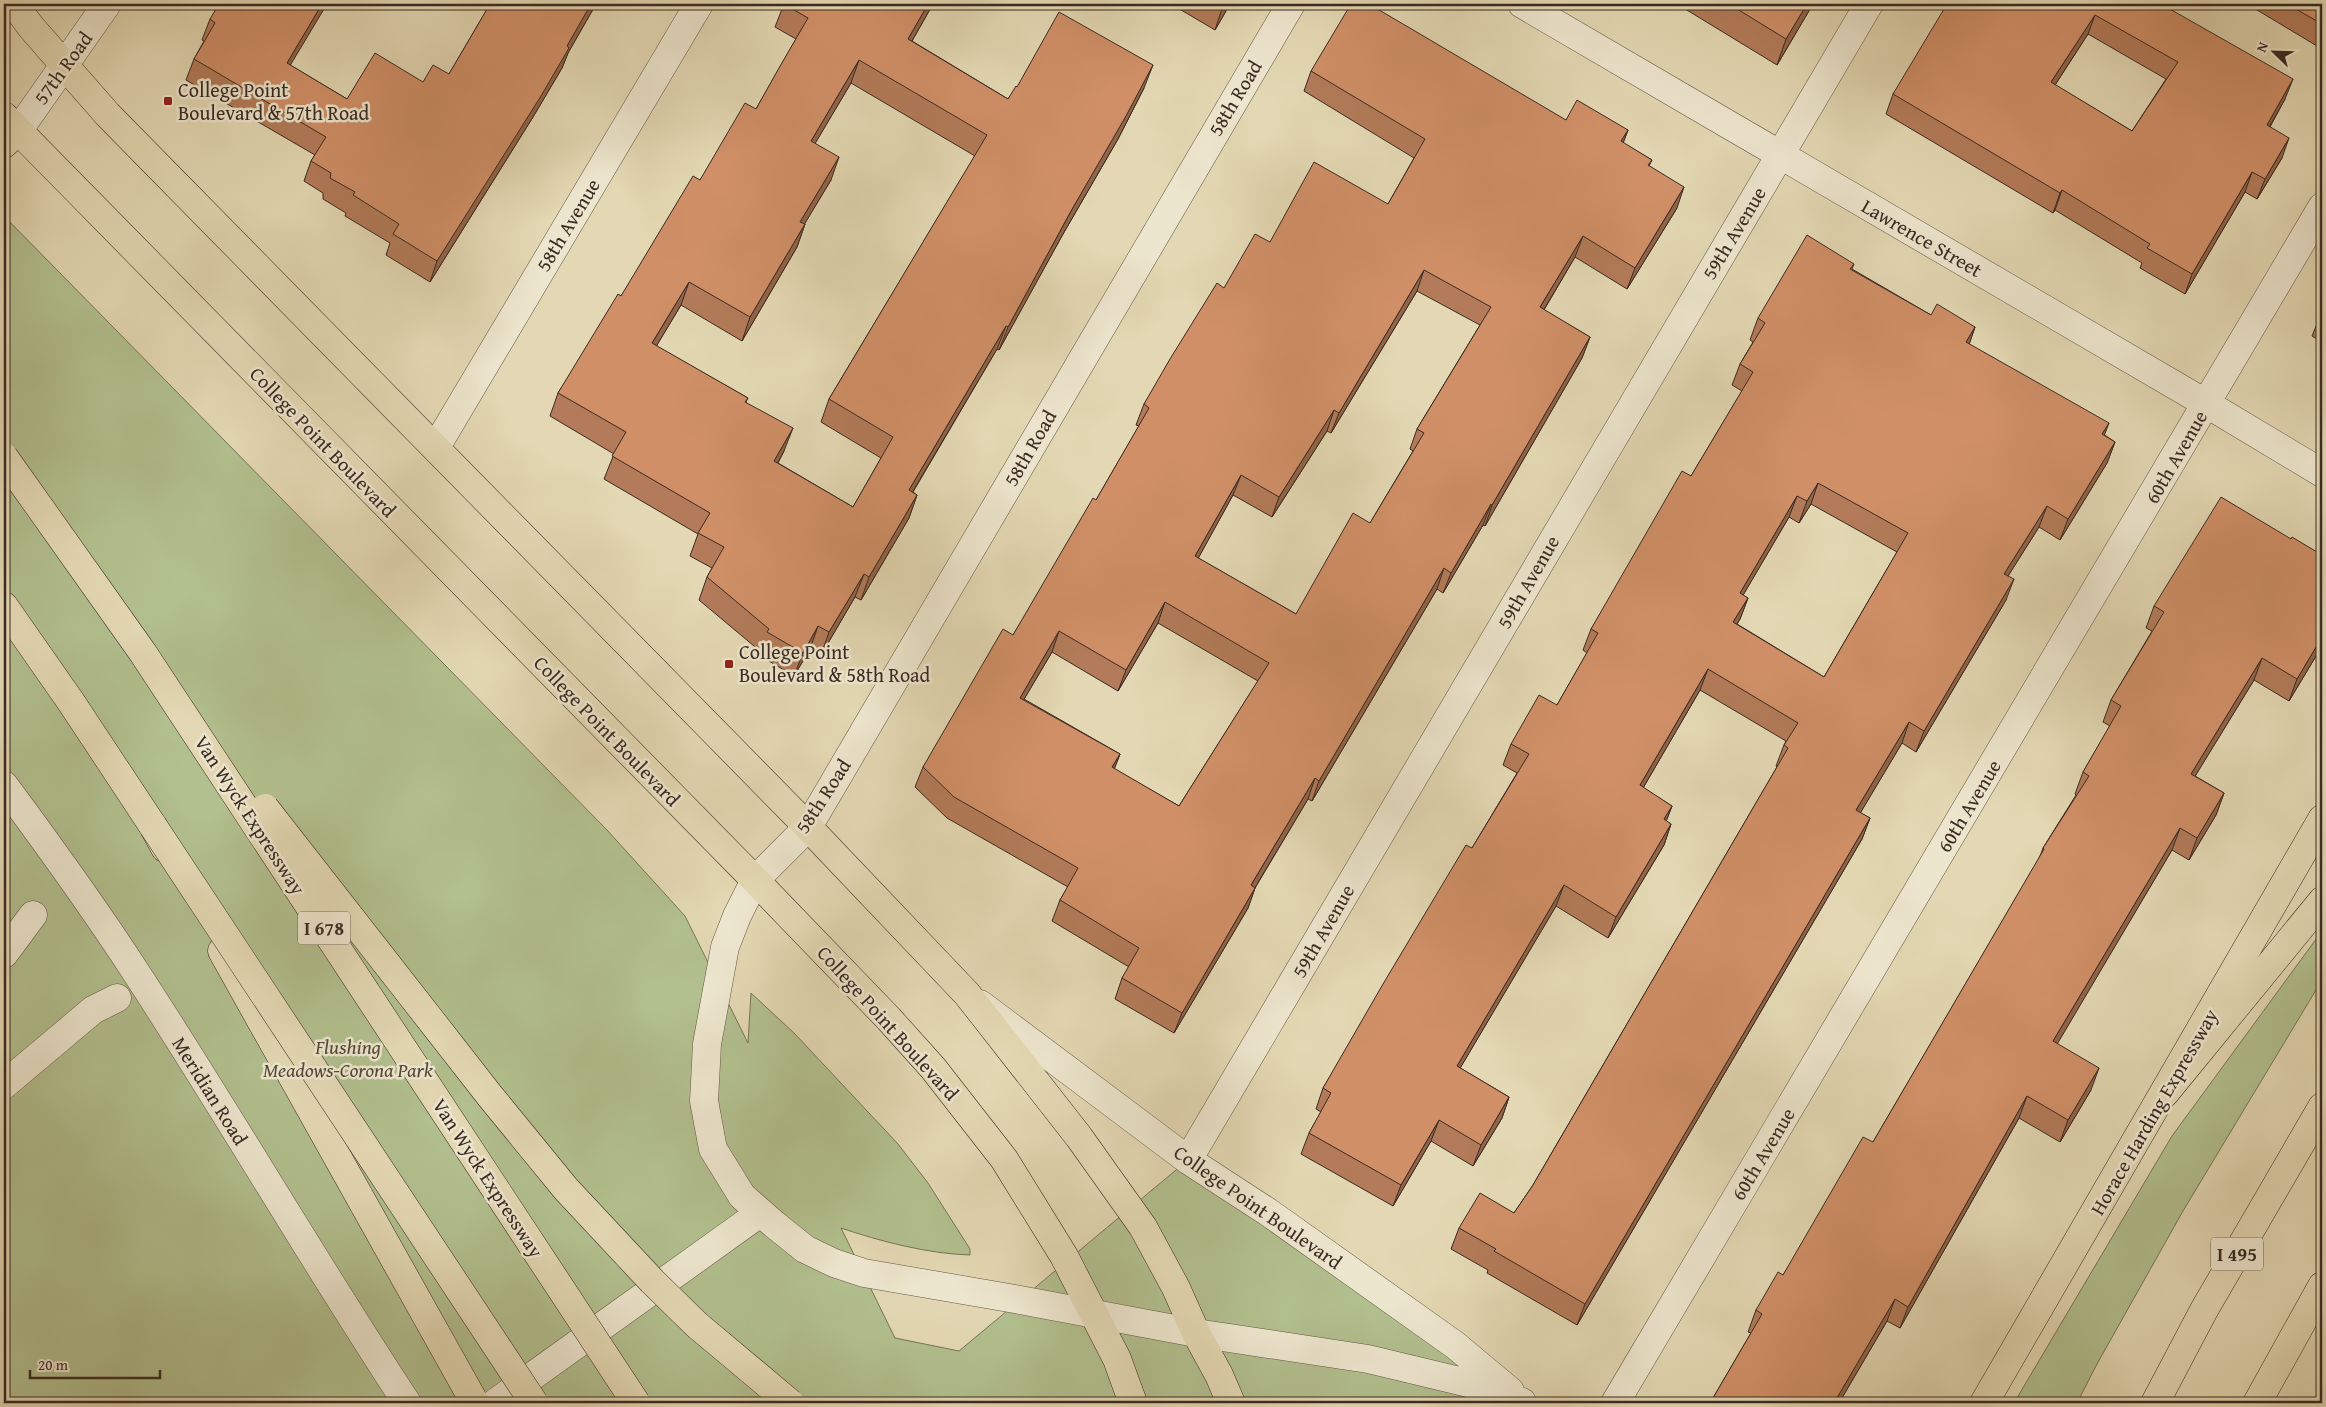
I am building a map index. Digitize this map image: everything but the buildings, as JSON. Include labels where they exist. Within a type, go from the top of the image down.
[{"type":"main road","name":"College Point Boulevard","points":[[14,4],[64,66],[108,115],[808,827],[967,994],[1079,1137],[1143,1228],[1176,1288],[1231,1403]]},
{"type":"main road","name":"College Point Boulevard","points":[[8,130],[755,880],[889,1019],[970,1113],[1032,1203],[1064,1256],[1094,1313],[1117,1359],[1134,1403]]},
{"type":"main road","name":"Van Wyck Expressway","points":[[4,458],[63,538],[143,653],[636,1403]]},
{"type":"main road","points":[[4,606],[153,826],[534,1403]]},
{"type":"main road","points":[[143,653],[484,1088],[566,1189],[652,1281],[697,1325],[790,1403]]},
{"type":"main road","name":"Horace Harding Expressway","points":[[1984,1403],[2166,1093],[2322,819]]},
{"type":"main road","points":[[153,826],[475,1403]]},
{"type":"main road","points":[[2166,1093],[2322,901]]},
{"type":"main road","name":"I 495","points":[[2155,1403],[2204,1310],[2322,1107]]},
{"type":"main road","points":[[2257,1403],[2322,1286]]},
{"type":"street","name":"57th Road","points":[[8,130],[64,66],[106,4]]},
{"type":"street","name":"58th Avenue","points":[[436,447],[700,4]]},
{"type":"street","name":"58th Road","points":[[755,880],[808,827],[1291,4]]},
{"type":"street","name":"Lawrence Street","points":[[1522,4],[2322,473]]},
{"type":"street","name":"59th Avenue","points":[[1188,1160],[1869,4]]},
{"type":"street","name":"60th Avenue","points":[[1615,1403],[2322,207]]},
{"type":"street","name":"Meridian Road","points":[[4,786],[72,877],[138,975],[353,1322],[407,1403]]},
{"type":"street","points":[[755,880],[725,947],[707,1044],[704,1101],[713,1149],[742,1196],[805,1249],[834,1263],[864,1273],[1094,1313],[1196,1333],[1368,1359],[1468,1383],[1522,1403]]},
{"type":"street","points":[[4,954],[34,915]]},
{"type":"street","name":"College Point Boulevard","points":[[967,994],[1188,1160],[1268,1212],[1455,1344],[1522,1403]]},
{"type":"street","points":[[4,1085],[93,1010],[116,998]]},
{"type":"street","points":[[495,1403],[760,1213]]},
{"type":"green space","name":"Flushing Meadows-Corona Park","points":[[4,216],[607,830],[685,916],[748,1043],[751,993],[795,1034],[898,1144],[928,1183],[970,1249],[970,1255],[904,1246],[841,1228],[895,1338],[959,1351],[1188,1160],[1533,1403],[4,1403]]},
{"type":"green space","points":[[2322,931],[2322,980],[2183,1211],[2077,1403],[2014,1403],[2172,1136]]},
{"type":"place","name":"College Point Boulevard & 57th Road","points":[[168,101]]},
{"type":"place","name":"College Point Boulevard & 58th Road","points":[[729,664]]}]
